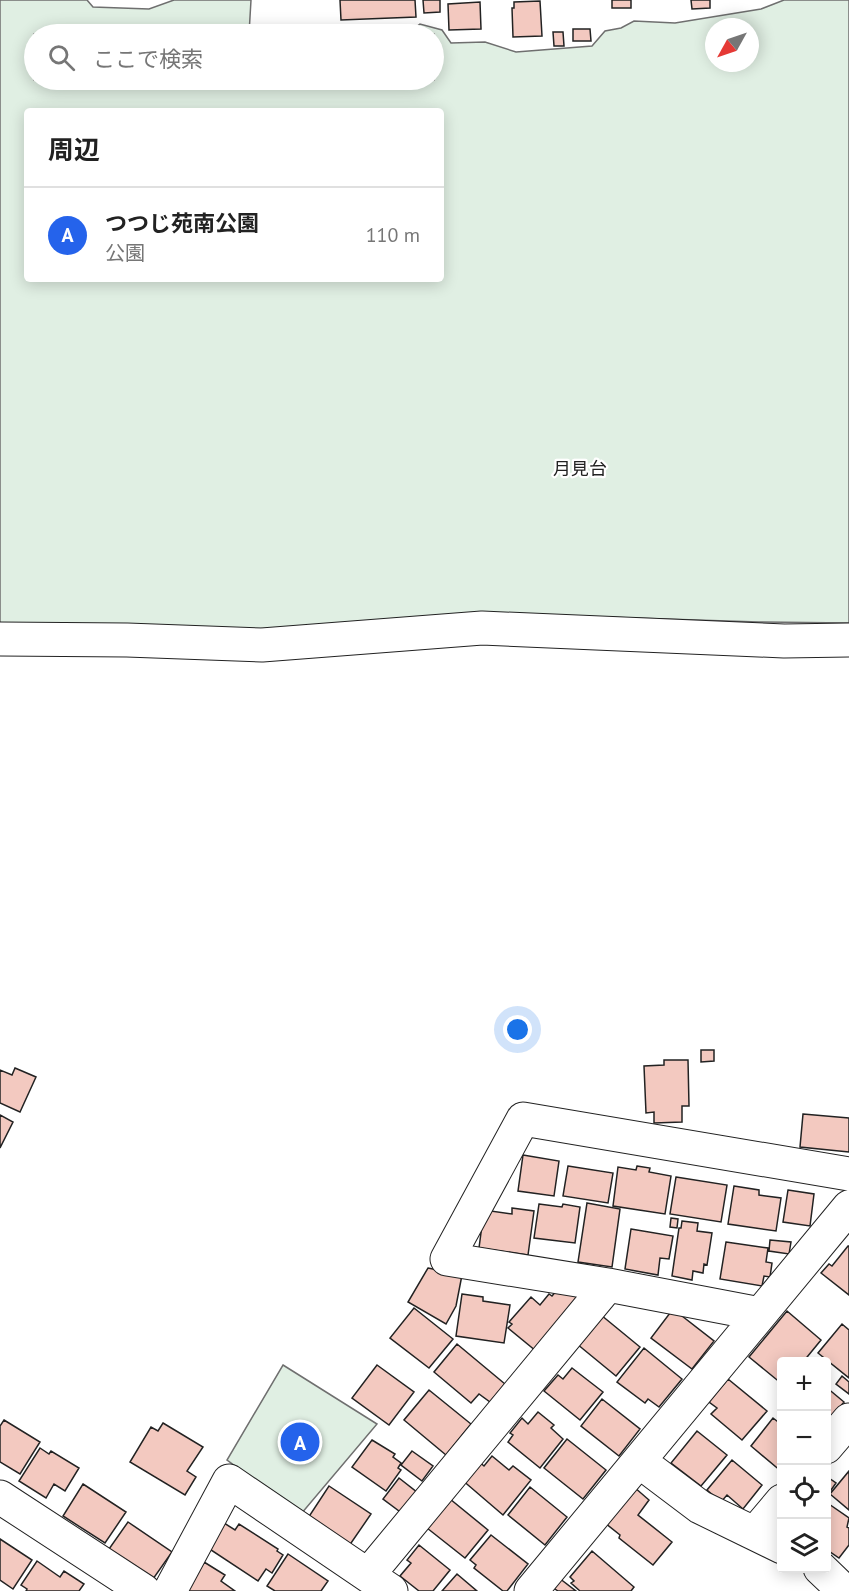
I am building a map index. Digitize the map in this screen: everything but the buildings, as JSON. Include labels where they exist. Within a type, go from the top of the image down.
[{"type":"street","points":[[0,639],[127,640],[262,645],[482,628],[784,641],[849,639]]},
{"type":"street","points":[[760,1314],[608,1285],[447,1259],[523,1119],[849,1174]]},
{"type":"street","points":[[531,1591],[849,1207]]},
{"type":"street","points":[[170,1591],[229,1481],[380,1583],[608,1285]]},
{"type":"street","points":[[831,1441],[849,1420]]},
{"type":"street","points":[[639,1461],[700,1507],[768,1540],[777,1515]]},
{"type":"street","points":[[0,1497],[144,1591]]},
{"type":"street","points":[[824,1573],[844,1591]]},
{"type":"green space","points":[[0,0],[87,0],[93,7],[149,9],[174,0],[251,0],[250,24],[24,24],[24,90],[444,90],[444,33],[451,43],[485,42],[516,52],[592,46],[605,31],[621,28],[634,21],[675,23],[705,18],[705,72],[759,72],[759,18],[706,18],[761,9],[784,0],[849,0],[849,623],[477,613],[262,634],[0,624]]},
{"type":"green space","points":[[283,1365],[377,1424],[301,1514],[227,1460]]},
{"type":"place","name":"つつじ苑南公園","points":[[300,1442]]},
{"type":"district","name":"月見台","points":[[580,469]]}]
